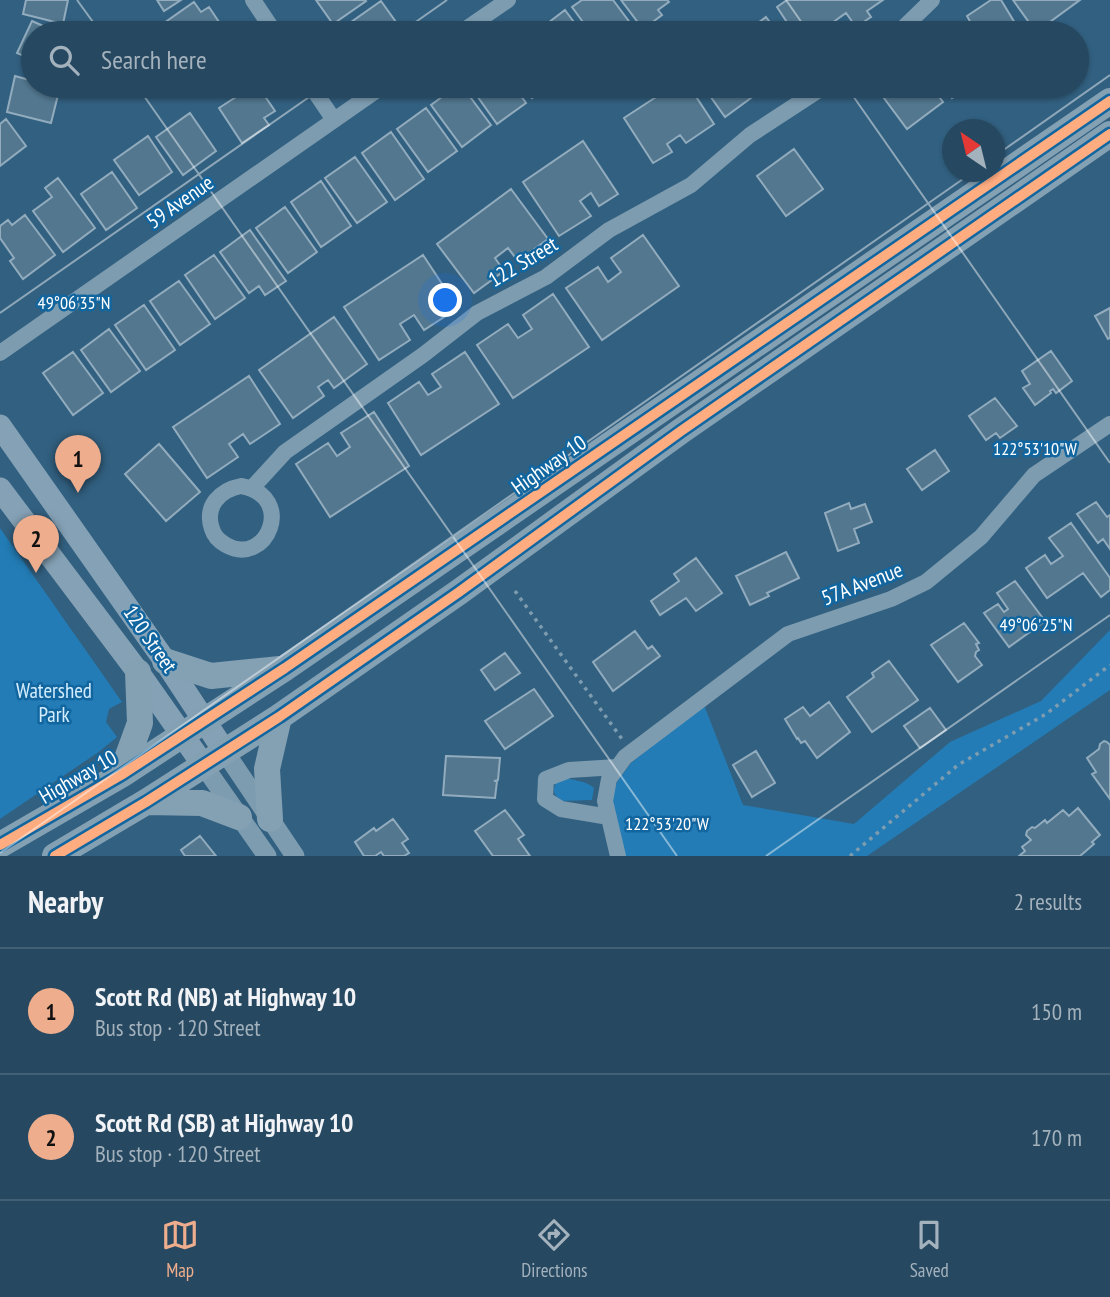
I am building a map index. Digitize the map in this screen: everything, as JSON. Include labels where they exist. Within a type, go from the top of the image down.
[{"type":"highway","name":"Highway 10","points":[[0,845],[121,775],[285,668],[1110,101]]},
{"type":"highway","points":[[55,856],[279,717],[459,592],[681,431],[1110,134]]},
{"type":"highway","points":[[165,661],[211,676],[285,668]]},
{"type":"highway","points":[[121,775],[140,723],[138,672]]},
{"type":"highway","points":[[270,818],[267,769],[279,717]]},
{"type":"highway","points":[[146,802],[202,803],[239,817]]},
{"type":"main road","name":"120 Street","points":[[0,426],[205,721],[215,759]]},
{"type":"main road","name":"120 Street","points":[[0,489],[183,736],[215,759]]},
{"type":"street","points":[[253,0],[267,21]]},
{"type":"street","points":[[477,21],[508,0]]},
{"type":"street","points":[[910,21],[932,0]]},
{"type":"street","points":[[319,98],[334,120]]},
{"type":"street","name":"59 Avenue","points":[[0,353],[366,98]]},
{"type":"street","name":"122 Street","points":[[252,488],[285,452],[423,355],[477,313],[546,277],[609,230],[691,186],[750,135],[807,98]]},
{"type":"street","name":"57A Avenue","points":[[618,856],[605,801],[609,779],[625,757],[788,634],[891,599],[926,582],[981,537],[1034,475],[1110,424]]},
{"type":"street","points":[[241,486],[252,488],[263,494],[269,503],[273,514],[272,525],[268,535],[256,545],[243,550],[231,548],[215,536],[210,512],[221,493],[241,486]]},
{"type":"street","name":"120 Street","points":[[215,759],[239,817],[267,856]]},
{"type":"street","name":"120 Street","points":[[215,759],[270,818],[295,856]]},
{"type":"street","points":[[609,817],[561,809],[545,799],[546,779],[569,770],[617,768]]},
{"type":"path","points":[[515,591],[632,752]]},
{"type":"path","points":[[850,856],[958,765],[1046,714],[1110,665]]},
{"type":"green space","name":"Watershed Park","points":[[0,528],[122,702],[109,709],[106,722],[117,737],[0,819]]},
{"type":"green space","points":[[1110,630],[1110,690],[867,856],[624,856],[611,803],[617,782],[631,763],[704,705],[743,805],[854,824],[950,742],[1041,701]]},
{"type":"green space","points":[[567,778],[594,788],[592,800],[561,801],[554,792],[554,787],[557,781]]},
{"type":"building","points":[[26,0],[68,0],[64,21],[51,21],[23,14]]},
{"type":"building","points":[[157,0],[181,0],[164,11]]},
{"type":"building","points":[[316,0],[366,1],[337,21],[331,21]]},
{"type":"building","points":[[582,0],[613,0],[629,21],[582,21],[572,7]]},
{"type":"building","points":[[621,0],[669,2],[658,10],[662,15],[654,21],[637,21]]},
{"type":"building","points":[[787,0],[883,0],[867,11],[871,17],[865,21],[852,21],[846,13],[835,21],[786,21],[777,7]]},
{"type":"building","points":[[991,0],[1001,0],[1014,21],[970,21],[967,16]]},
{"type":"building","points":[[1013,0],[1080,0],[1051,21],[1028,21]]},
{"type":"building","points":[[381,1],[395,21],[353,21]]},
{"type":"building","points":[[194,2],[201,12],[209,7],[218,21],[167,21]]},
{"type":"building","points":[[565,10],[573,21],[550,21]]},
{"type":"building","points":[[15,76],[21,78],[21,98],[57,98],[51,123],[7,112]]},
{"type":"building","points":[[234,98],[266,98],[275,111],[264,118],[269,125],[242,143],[219,108]]},
{"type":"building","points":[[441,98],[471,98],[491,125],[462,147],[431,105]]},
{"type":"building","points":[[479,98],[522,98],[526,103],[497,124]]},
{"type":"building","points":[[655,98],[697,98],[714,124],[686,143],[680,135],[667,144],[672,152],[653,163],[624,118]]},
{"type":"building","points":[[712,98],[751,98],[725,117]]},
{"type":"building","points":[[884,98],[940,98],[943,102],[907,129]]},
{"type":"building","points":[[426,108],[457,151],[428,172],[397,129]]},
{"type":"building","points":[[190,113],[216,151],[183,175],[156,137]]},
{"type":"building","points":[[6,119],[26,146],[0,166],[0,124]]},
{"type":"building","points":[[391,132],[424,179],[395,200],[362,153]]},
{"type":"building","points":[[148,136],[172,172],[139,195],[114,160]]},
{"type":"building","points":[[583,141],[618,194],[599,206],[591,193],[580,201],[591,216],[559,236],[523,182]]},
{"type":"building","points":[[794,149],[823,189],[786,216],[757,176]]},
{"type":"building","points":[[355,157],[387,202],[357,223],[325,178]]},
{"type":"building","points":[[112,172],[137,208],[106,230],[81,194]]},
{"type":"building","points":[[58,178],[95,228],[63,252],[33,211],[52,197],[45,188]]},
{"type":"building","points":[[321,181],[351,226],[321,247],[291,202]]},
{"type":"building","points":[[511,189],[548,239],[518,261],[508,248],[495,258],[504,271],[474,293],[437,244]]},
{"type":"building","points":[[285,207],[317,252],[288,273],[256,228]]},
{"type":"building","points":[[25,215],[55,255],[23,279],[10,261],[14,258],[0,238],[0,226],[8,220],[12,225]]},
{"type":"building","points":[[250,230],[286,281],[265,295],[259,286],[249,293],[220,252]]},
{"type":"building","points":[[643,235],[679,286],[602,340],[566,288],[598,267],[608,282],[621,272],[611,258]]},
{"type":"building","points":[[214,255],[245,298],[215,319],[185,275]]},
{"type":"building","points":[[423,255],[458,308],[424,330],[414,315],[400,324],[410,340],[379,360],[344,307]]},
{"type":"building","points":[[179,281],[210,324],[180,345],[150,301]]},
{"type":"building","points":[[553,294],[589,347],[513,398],[477,345],[508,324],[518,338],[532,329],[523,315]]},
{"type":"building","points":[[144,305],[175,350],[146,370],[115,325]]},
{"type":"building","points":[[1110,308],[1110,338],[1108,339],[1095,316]]},
{"type":"building","points":[[334,317],[367,364],[334,388],[328,380],[318,387],[324,396],[293,418],[259,370]]},
{"type":"building","points":[[109,329],[140,371],[111,392],[81,350]]},
{"type":"building","points":[[1051,351],[1072,381],[1056,393],[1053,389],[1035,405],[1023,388],[1030,384],[1022,371]]},
{"type":"building","points":[[73,352],[103,393],[73,415],[43,373]]},
{"type":"building","points":[[465,352],[499,404],[421,455],[388,403],[419,382],[428,395],[441,387],[432,374]]},
{"type":"building","points":[[249,376],[280,424],[250,444],[243,434],[229,444],[238,457],[207,478],[173,427]]},
{"type":"building","points":[[995,398],[1017,426],[1000,438],[996,433],[986,440],[969,416]]},
{"type":"building","points":[[374,412],[409,466],[330,517],[296,464],[328,443],[337,456],[350,447],[341,433]]},
{"type":"building","points":[[159,444],[200,492],[166,521],[125,474]]},
{"type":"building","points":[[935,450],[949,471],[922,490],[907,469]]},
{"type":"building","points":[[1096,502],[1107,517],[1110,515],[1110,549],[1103,539],[1098,543],[1077,514]]},
{"type":"building","points":[[849,503],[851,509],[865,504],[872,522],[854,529],[859,543],[838,551],[825,513]]},
{"type":"building","points":[[1071,523],[1110,578],[1110,590],[1101,597],[1083,573],[1047,598],[1026,568],[1045,555],[1051,564],[1063,556],[1049,538]]},
{"type":"building","points":[[786,552],[799,578],[767,593],[769,596],[750,605],[736,576]]},
{"type":"building","points":[[696,558],[722,593],[696,611],[686,598],[660,615],[651,601],[679,581],[674,574]]},
{"type":"building","points":[[1015,581],[1045,621],[1009,647],[984,613],[998,604],[1004,612],[1008,609],[997,593]]},
{"type":"building","points":[[964,623],[979,643],[976,644],[979,650],[975,656],[982,665],[958,682],[931,645]]},
{"type":"building","points":[[635,631],[648,649],[652,646],[660,656],[613,691],[593,662]]},
{"type":"building","points":[[505,653],[520,673],[495,690],[481,670]]},
{"type":"building","points":[[889,661],[918,700],[872,732],[847,697],[874,677],[872,673]]},
{"type":"building","points":[[534,689],[553,716],[505,749],[485,721]]},
{"type":"building","points":[[829,702],[850,732],[817,758],[805,741],[801,743],[797,739],[785,719],[803,707],[810,716]]},
{"type":"building","points":[[930,708],[946,730],[920,748],[904,726]]},
{"type":"building","points":[[1104,741],[1110,745],[1110,799],[1092,774],[1096,772],[1087,758],[1099,749]]},
{"type":"building","points":[[756,751],[775,783],[752,797],[733,765]]},
{"type":"building","points":[[446,756],[500,758],[498,780],[494,781],[497,781],[495,798],[443,795]]},
{"type":"building","points":[[1078,808],[1100,835],[1080,856],[1019,856],[1025,851],[1022,847],[1031,840],[1026,835],[1027,831],[1045,820],[1047,823],[1063,810],[1069,816]]},
{"type":"building","points":[[505,810],[524,835],[518,839],[530,856],[493,856],[475,831]]},
{"type":"building","points":[[393,819],[408,839],[402,843],[409,853],[404,856],[384,856],[381,852],[375,856],[364,856],[355,842],[374,828],[376,831]]},
{"type":"building","points":[[200,836],[216,856],[185,856],[181,850]]},
{"type":"cycle path","points":[[0,845],[121,775],[285,668],[1110,101]]},
{"type":"cycle path","points":[[55,856],[279,717],[459,592],[681,431],[1110,134]]},
{"type":"place","name":"Scott Rd (NB) at Highway 10","points":[[78,493]]},
{"type":"place","name":"Scott Rd (SB) at Highway 10","points":[[36,573]]}]
